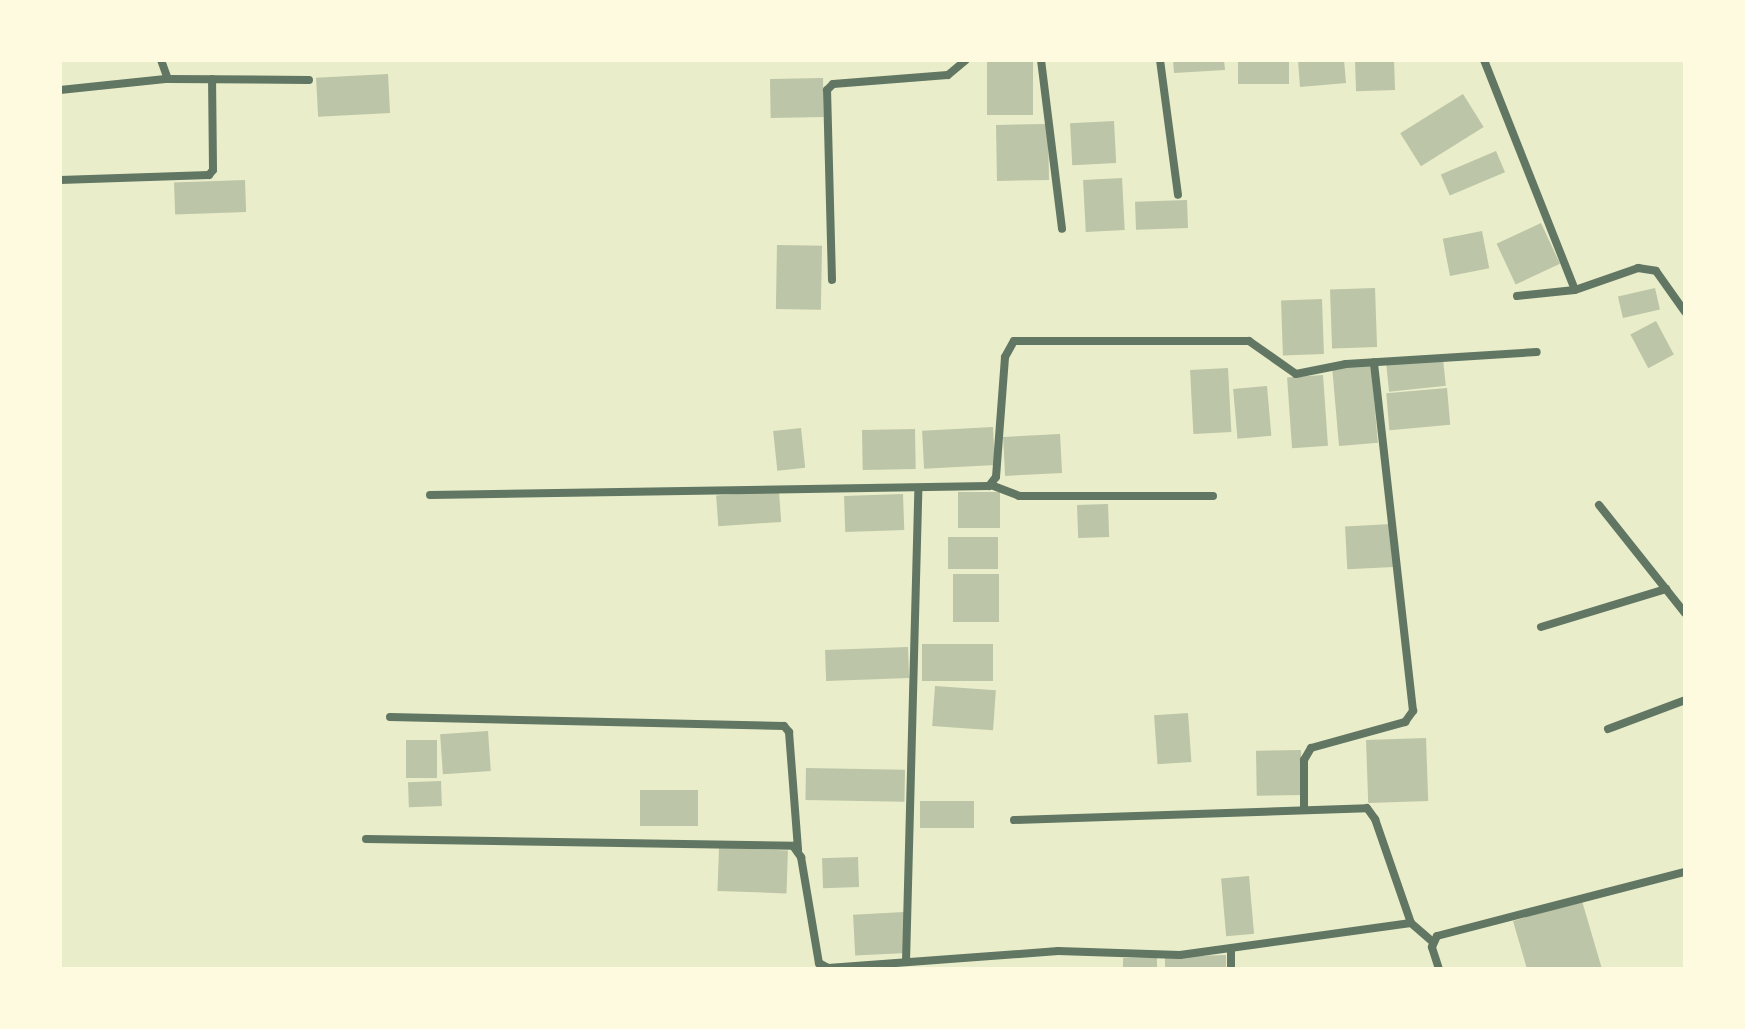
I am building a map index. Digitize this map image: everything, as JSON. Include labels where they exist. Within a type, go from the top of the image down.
[{"type":"street","points":[[161,60],[165,79]]},
{"type":"street","points":[[832,280],[827,90],[833,84],[948,75],[966,60]]},
{"type":"street","points":[[1041,60],[1062,229]]},
{"type":"street","points":[[1160,60],[1178,195]]},
{"type":"street","points":[[1484,60],[1575,290]]},
{"type":"street","points":[[60,90],[165,79],[309,80]]},
{"type":"street","points":[[60,180],[209,175],[213,170],[212,79]]},
{"type":"street","points":[[1517,296],[1575,290],[1638,268],[1656,271],[1685,312]]},
{"type":"street","points":[[991,485],[1005,357],[1014,341],[1249,341],[1296,374],[1374,362],[1537,352]]},
{"type":"street","points":[[1304,807],[1304,760],[1311,748],[1405,722],[1413,711],[1374,362]]},
{"type":"street","points":[[430,495],[918,489],[991,485],[1019,496],[1213,496]]},
{"type":"street","points":[[906,962],[918,489]]},
{"type":"street","points":[[1599,505],[1685,613]]},
{"type":"street","points":[[1541,627],[1666,589]]},
{"type":"street","points":[[1608,729],[1685,700]]},
{"type":"street","points":[[390,717],[784,726],[789,732],[798,850],[821,966],[1058,951],[1151,956],[1231,949],[1411,923]]},
{"type":"street","points":[[1014,820],[1356,806],[1372,813],[1411,923],[1433,942],[1439,969]]},
{"type":"street","points":[[366,839],[783,843],[798,850]]},
{"type":"street","points":[[1433,942],[1437,936],[1553,902],[1685,872]]},
{"type":"street","points":[[1231,949],[1231,969]]},
{"type":"building","points":[[987,60],[1033,60],[1033,115],[987,115]]},
{"type":"building","points":[[1173,60],[1224,60],[1225,70],[1174,73]]},
{"type":"building","points":[[1238,60],[1289,60],[1289,84],[1238,84]]},
{"type":"building","points":[[1298,60],[1344,60],[1346,83],[1300,87]]},
{"type":"building","points":[[1394,60],[1395,90],[1356,91],[1355,61]]},
{"type":"building","points":[[388,74],[390,113],[318,117],[316,78]]},
{"type":"building","points":[[823,78],[824,117],[771,118],[770,79]]},
{"type":"building","points":[[1463,94],[1484,127],[1421,166],[1400,133]]},
{"type":"building","points":[[1114,121],[1116,163],[1072,165],[1070,123]]},
{"type":"building","points":[[1048,124],[1049,180],[997,181],[996,125]]},
{"type":"building","points":[[1496,151],[1505,172],[1450,196],[1441,174]]},
{"type":"building","points":[[1122,178],[1125,230],[1086,232],[1083,180]]},
{"type":"building","points":[[245,180],[246,212],[175,214],[174,182]]},
{"type":"building","points":[[1187,200],[1188,228],[1136,230],[1135,202]]},
{"type":"building","points":[[1541,223],[1560,264],[1516,284],[1497,244]]},
{"type":"building","points":[[1482,231],[1489,268],[1450,276],[1443,239]]},
{"type":"building","points":[[777,245],[822,246],[821,310],[776,309]]},
{"type":"building","points":[[1375,288],[1377,347],[1332,349],[1330,290]]},
{"type":"building","points":[[1655,288],[1660,309],[1623,318],[1618,297]]},
{"type":"building","points":[[1322,299],[1324,354],[1283,355],[1281,300]]},
{"type":"building","points":[[1656,321],[1674,355],[1648,368],[1630,335]]},
{"type":"building","points":[[1443,359],[1446,386],[1389,392],[1386,365]]},
{"type":"building","points":[[1371,364],[1378,443],[1339,446],[1332,367]]},
{"type":"building","points":[[1228,368],[1231,432],[1193,434],[1190,370]]},
{"type":"building","points":[[1323,375],[1328,446],[1292,448],[1287,378]]},
{"type":"building","points":[[1267,386],[1271,436],[1237,439],[1233,389]]},
{"type":"building","points":[[1447,388],[1450,425],[1389,430],[1386,393]]},
{"type":"building","points":[[993,427],[995,465],[924,469],[922,431]]},
{"type":"building","points":[[801,428],[805,468],[777,471],[773,431]]},
{"type":"building","points":[[915,429],[916,469],[863,470],[862,430]]},
{"type":"building","points":[[1060,434],[1062,473],[1005,476],[1003,437]]},
{"type":"building","points":[[779,491],[781,522],[718,526],[716,495]]},
{"type":"building","points":[[958,492],[1000,492],[1000,528],[958,528]]},
{"type":"building","points":[[903,494],[904,530],[845,532],[844,496]]},
{"type":"building","points":[[1108,504],[1109,537],[1078,538],[1077,505]]},
{"type":"building","points":[[1391,524],[1393,567],[1347,569],[1345,526]]},
{"type":"building","points":[[948,537],[998,537],[998,569],[948,569]]},
{"type":"building","points":[[953,574],[999,574],[999,622],[953,622]]},
{"type":"building","points":[[922,644],[993,644],[993,681],[922,681]]},
{"type":"building","points":[[908,647],[909,678],[826,681],[825,650]]},
{"type":"building","points":[[935,686],[996,690],[993,730],[932,726]]},
{"type":"building","points":[[1188,713],[1191,762],[1158,764],[1154,715]]},
{"type":"building","points":[[488,731],[491,771],[443,774],[440,734]]},
{"type":"building","points":[[1426,738],[1428,801],[1368,803],[1366,740]]},
{"type":"building","points":[[406,740],[437,740],[437,778],[406,778]]},
{"type":"building","points":[[1301,750],[1302,795],[1257,796],[1256,751]]},
{"type":"building","points":[[806,768],[905,770],[904,802],[805,800]]},
{"type":"building","points":[[441,781],[442,806],[409,807],[408,782]]},
{"type":"building","points":[[640,790],[698,790],[698,826],[640,826]]},
{"type":"building","points":[[920,801],[974,801],[974,828],[920,828]]},
{"type":"building","points":[[719,848],[788,850],[786,893],[717,891]]},
{"type":"building","points":[[858,857],[859,887],[823,888],[822,858]]},
{"type":"building","points":[[1249,876],[1254,934],[1226,936],[1221,878]]},
{"type":"building","points":[[1582,901],[1602,969],[1527,969],[1513,921]]},
{"type":"building","points":[[904,912],[906,953],[855,956],[853,915]]},
{"type":"building","points":[[1226,955],[1226,969],[1165,969],[1165,957]]},
{"type":"building","points":[[1123,958],[1157,958],[1157,969],[1123,969]]}]
